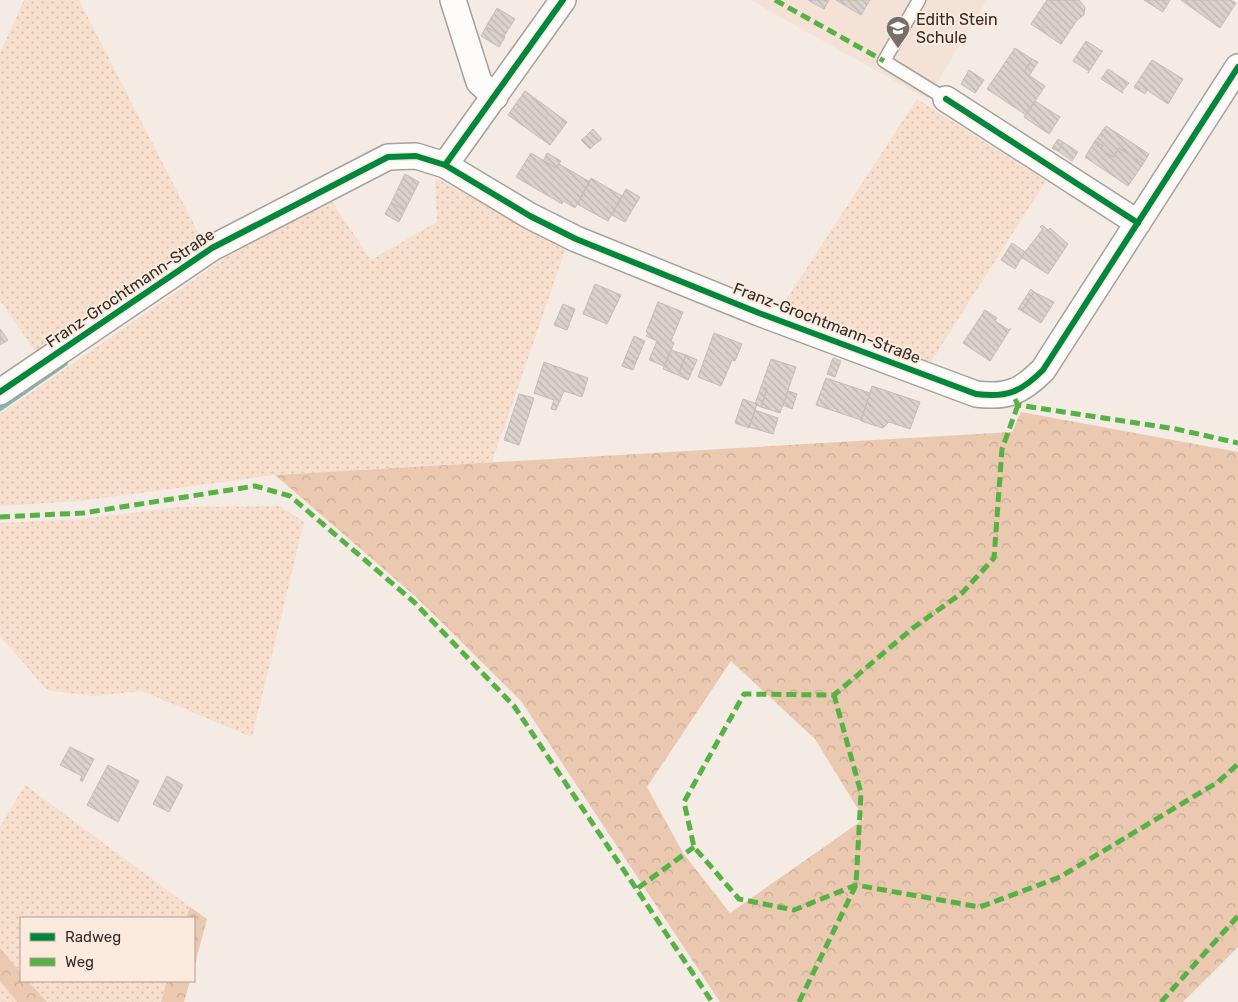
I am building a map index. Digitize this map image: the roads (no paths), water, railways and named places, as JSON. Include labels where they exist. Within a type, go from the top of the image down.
[{"type":"street","points":[[453,0],[479,82],[495,98]]},
{"type":"street","points":[[445,165],[495,98],[562,0]]},
{"type":"street","name":"Franz-Grochtmann-Straße","points":[[0,392],[212,248],[388,157],[416,156],[445,165],[530,216],[576,239],[759,313],[976,394],[993,396],[1012,393],[1028,384],[1043,370],[1238,67]]},
{"type":"street","points":[[946,99],[1138,222]]},
{"type":"lane","points":[[919,0],[884,61],[946,99]]},
{"type":"waterway","points":[[0,408],[65,363]]},
{"type":"place","name":"Edith Stein Schule","points":[[898,49]]}]
